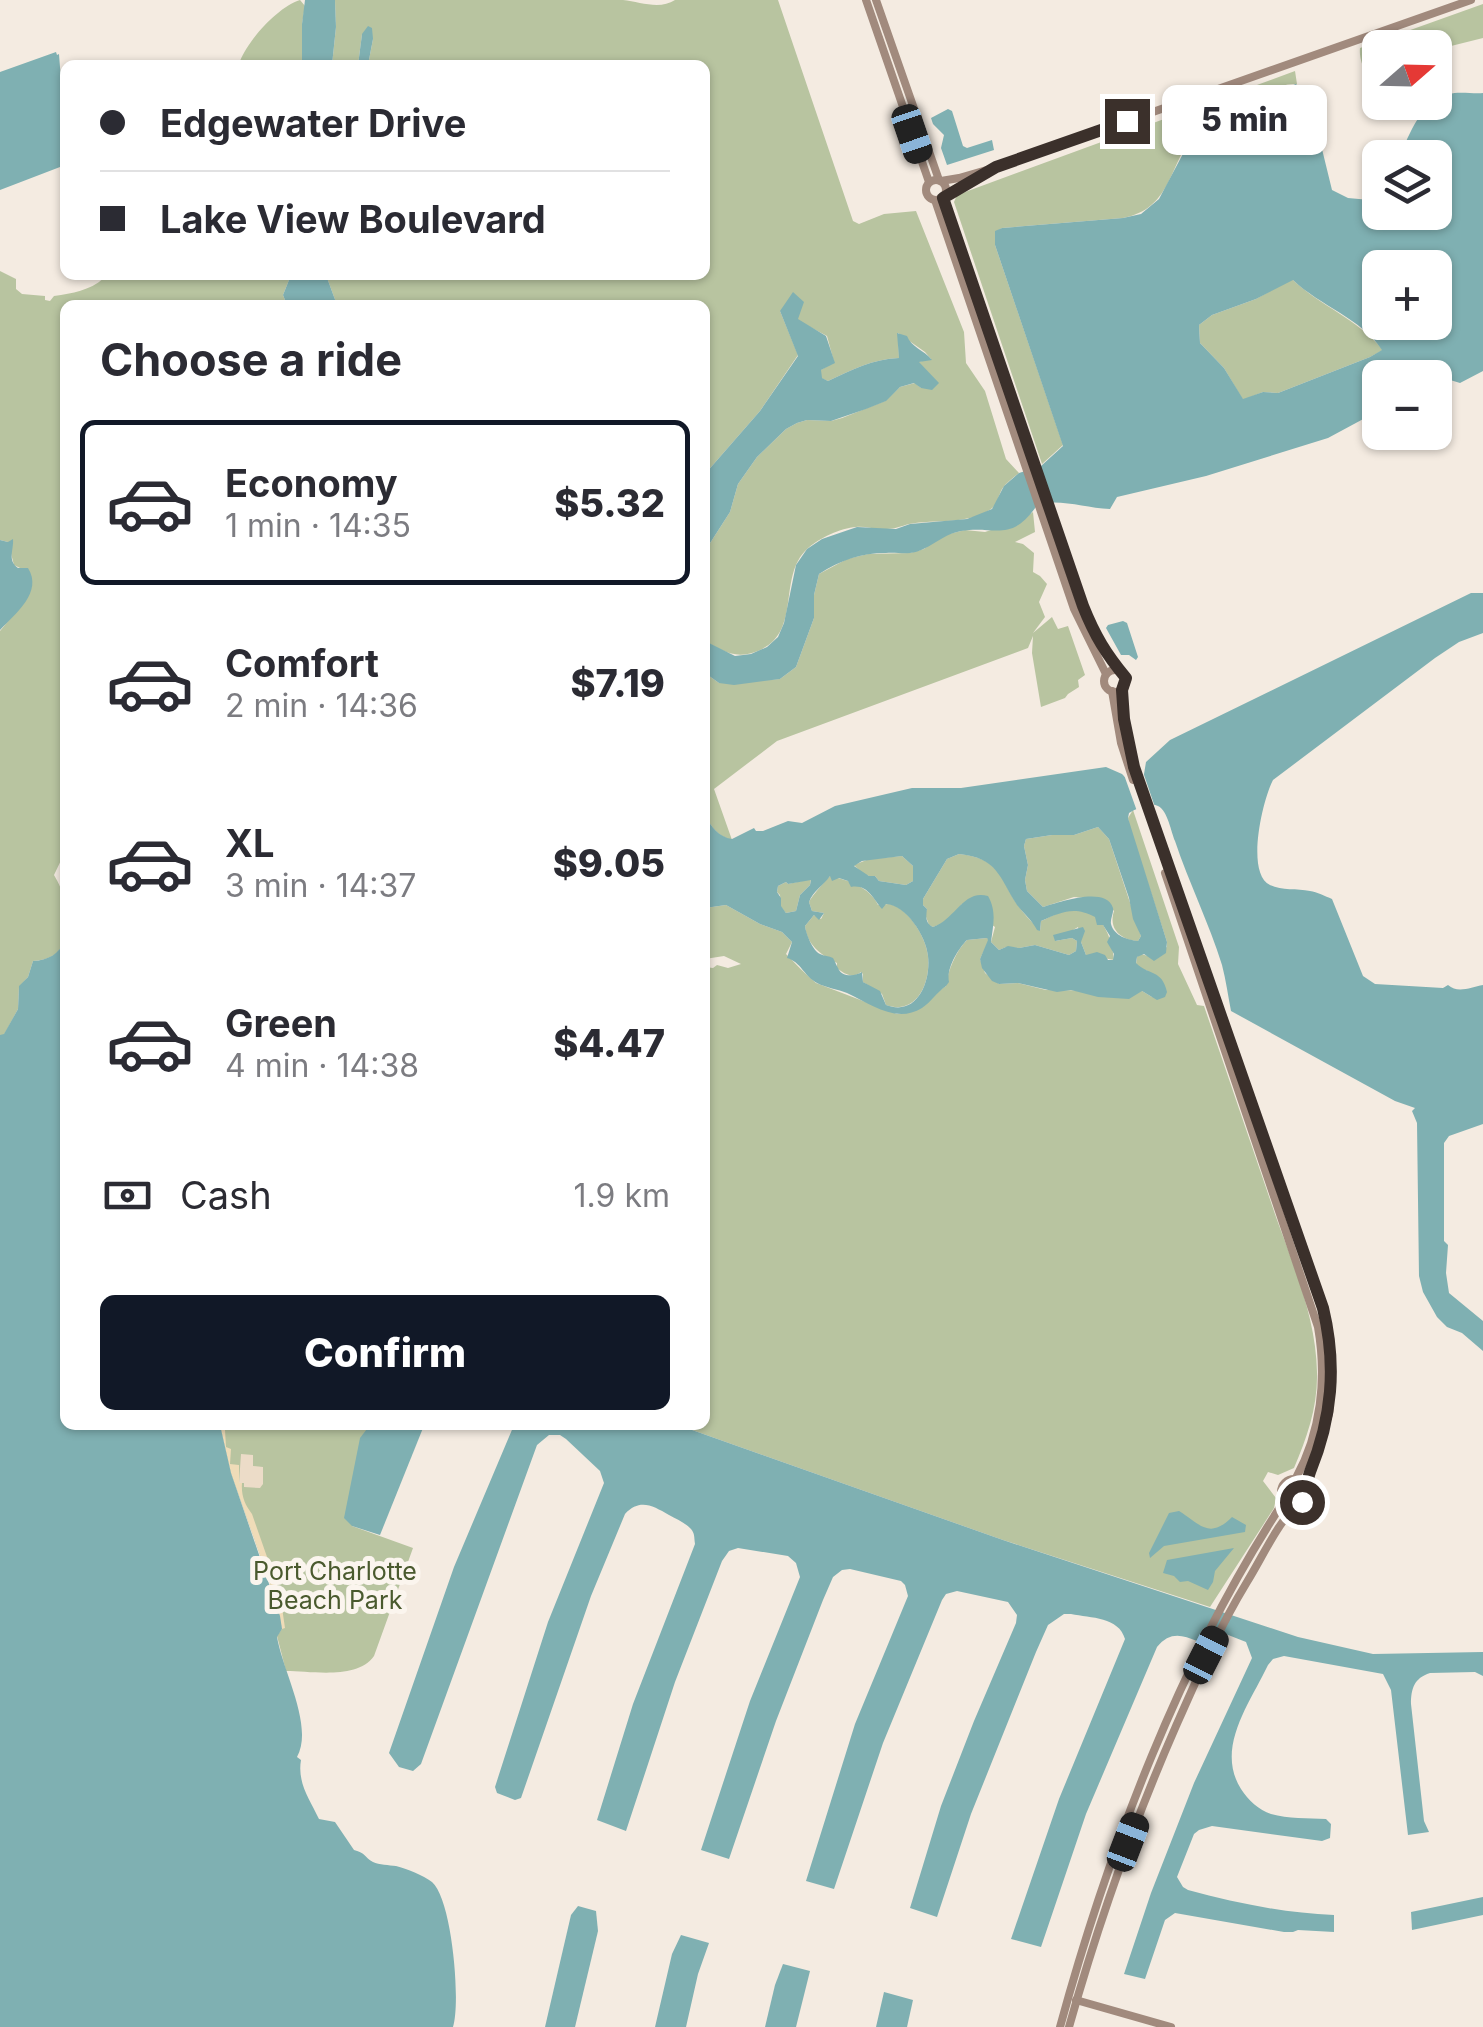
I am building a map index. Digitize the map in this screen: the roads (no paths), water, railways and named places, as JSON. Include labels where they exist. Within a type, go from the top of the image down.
[{"type":"street","points":[[866,0],[936,181],[946,187],[941,198],[986,353],[1045,510],[1088,620],[1126,678],[1122,690],[1132,768]]},
{"type":"street","points":[[876,0],[936,181]]},
{"type":"street","points":[[996,167],[941,198],[931,199],[926,193],[936,181],[996,167],[1471,0]]},
{"type":"street","points":[[941,198],[1014,408],[1029,465]]},
{"type":"street","points":[[986,353],[991,356],[1007,402],[1014,408]]},
{"type":"street","points":[[1045,510],[1074,609],[1106,674],[1104,684],[1112,691],[1132,768],[1318,1327],[1323,1383],[1320,1410],[1296,1478]]},
{"type":"street","points":[[1106,674],[1117,669]]},
{"type":"street","points":[[1112,691],[1122,690]]},
{"type":"street","points":[[1060,2027],[1131,1810],[1208,1635],[1284,1518],[1306,1497],[1330,1406],[1332,1360],[1326,1322],[1148,817]]},
{"type":"street","points":[[1296,1505],[1284,1500],[1283,1484],[1296,1478],[1306,1486]]},
{"type":"street","points":[[1069,2027],[1110,1891],[1140,1810],[1227,1606],[1284,1500]]},
{"type":"street","points":[[1076,2000],[1171,2027]]},
{"type":"water","points":[[305,0],[335,0],[333,60],[302,60]]},
{"type":"water","points":[[368,26],[372,28],[369,60],[359,60],[362,34]]},
{"type":"water","points":[[59,54],[60,167],[0,190],[0,72]]},
{"type":"water","points":[[1296,84],[1310,100],[1332,190],[1362,199],[1362,230],[1452,230],[1452,140],[1408,140],[1418,120],[1452,120],[1452,93],[1483,93],[1483,371],[1460,383],[1452,381],[1452,360],[1362,360],[1382,350],[1374,340],[1452,340],[1452,250],[1362,250],[1362,328],[1293,280],[1212,315],[1199,325],[1200,343],[1224,368],[1243,399],[1263,392],[1278,393],[1362,360],[1362,420],[1328,438],[1206,476],[1117,497],[1110,509],[1038,504],[1011,529],[961,531],[917,552],[868,554],[843,561],[819,574],[814,618],[796,667],[780,679],[734,685],[719,683],[710,677],[710,644],[735,656],[767,647],[778,637],[796,565],[807,549],[822,539],[857,527],[896,529],[967,519],[992,509],[1004,486],[1019,473],[1041,466],[1063,446],[995,245],[995,231],[1123,218],[1141,214],[1159,199],[1194,133],[1215,114]]},
{"type":"water","points":[[948,109],[963,146],[992,140],[994,150],[947,165],[941,148],[944,135],[931,118]]},
{"type":"water","points":[[289,280],[328,280],[335,300],[285,300]]},
{"type":"water","points":[[793,292],[804,302],[798,319],[826,336],[835,363],[821,370],[822,378],[828,381],[871,363],[899,358],[897,333],[907,336],[932,360],[919,362],[939,383],[932,390],[914,383],[900,387],[886,401],[866,409],[831,421],[807,420],[786,429],[757,457],[738,484],[730,512],[710,543],[710,468],[760,411],[798,356],[780,311]]},
{"type":"water","points":[[13,539],[13,562],[18,568],[28,568],[32,585],[26,602],[0,630],[0,540]]},
{"type":"water","points":[[1471,593],[1483,593],[1483,633],[1459,642],[1435,658],[1273,780],[1261,818],[1257,852],[1263,878],[1270,885],[1332,899],[1363,976],[1375,984],[1443,988],[1448,985],[1460,989],[1483,985],[1483,1124],[1449,1136],[1444,1143],[1444,1241],[1448,1245],[1449,1293],[1483,1321],[1483,1351],[1462,1333],[1447,1327],[1423,1292],[1419,1276],[1417,1123],[1412,1111],[1415,1108],[1395,1101],[1231,1011],[1217,949],[1167,817],[1158,806],[1139,808],[1129,813],[1128,818],[1167,942],[1166,953],[1154,961],[1144,954],[1137,957],[1136,963],[1165,985],[1165,997],[1157,1000],[1142,991],[1129,999],[1071,990],[1057,992],[1018,983],[999,984],[982,968],[980,959],[987,938],[967,940],[953,960],[949,982],[925,1006],[903,1014],[893,1013],[813,980],[787,958],[792,942],[782,932],[726,905],[710,907],[710,824],[732,839],[754,828],[763,831],[788,821],[802,823],[835,806],[912,788],[961,788],[1106,767],[1127,779],[1144,774],[1146,762],[1170,740]],"holes":[[[1098,827],[1109,839],[1141,936],[1138,941],[1115,932],[1109,901],[1081,897],[1043,907],[1027,891],[1026,839],[1074,835]],[[959,854],[990,865],[1037,930],[1040,931],[1041,921],[1062,913],[1074,911],[1095,917],[1097,925],[1103,925],[1110,936],[1107,942],[1113,960],[1097,952],[1086,955],[1081,942],[1083,927],[1053,935],[1055,941],[1077,941],[1076,951],[1069,955],[1035,945],[999,950],[991,942],[993,913],[988,896],[972,897],[933,927],[927,921],[923,899],[947,859]],[[902,856],[913,866],[913,881],[906,885],[879,881],[854,866],[862,861]],[[830,876],[832,881],[839,878],[851,887],[866,890],[882,909],[886,904],[893,906],[914,923],[926,948],[928,966],[924,986],[914,1002],[897,1007],[886,1005],[880,991],[863,982],[862,972],[846,975],[833,958],[815,949],[805,926],[814,915],[819,920],[824,913],[812,911],[809,902]],[[811,880],[800,895],[796,911],[786,913],[778,886]]]},
{"type":"water","points":[[1127,623],[1136,660],[1121,655],[1106,628]]},
{"type":"water","points":[[60,949],[60,1430],[221,1430],[231,1473],[280,1616],[282,1629],[277,1637],[300,1715],[301,1744],[297,1757],[301,1760],[305,1791],[319,1819],[335,1822],[354,1850],[375,1863],[420,1875],[439,1892],[453,1952],[453,2027],[0,2027],[0,1035],[18,1009],[19,986],[28,977],[33,961]]},
{"type":"water","points":[[366,1430],[422,1430],[380,1535],[352,1526],[344,1518],[360,1438]]},
{"type":"water","points":[[512,1430],[692,1430],[1003,1540],[1298,1637],[1373,1654],[1483,1652],[1483,1676],[1475,1672],[1430,1673],[1420,1678],[1413,1689],[1411,1704],[1424,1821],[1429,1832],[1408,1835],[1391,1690],[1383,1674],[1284,1656],[1273,1659],[1238,1726],[1233,1742],[1234,1773],[1244,1793],[1258,1807],[1278,1816],[1326,1819],[1331,1824],[1330,1838],[1322,1841],[1212,1826],[1194,1834],[1177,1877],[1188,1890],[1224,1899],[1278,1910],[1334,1915],[1334,1932],[1284,1932],[1175,1913],[1165,1920],[1145,1979],[1124,1974],[1194,1783],[1252,1658],[1246,1642],[1204,1628],[1197,1641],[1176,1636],[1157,1647],[1086,1814],[1041,1947],[1011,1939],[1059,1799],[1125,1639],[1111,1622],[1064,1614],[1048,1625],[971,1814],[937,1917],[910,1908],[941,1806],[1016,1623],[1017,1615],[1008,1602],[957,1591],[946,1594],[942,1600],[883,1743],[834,1889],[806,1881],[855,1724],[908,1596],[901,1581],[850,1569],[833,1577],[776,1721],[729,1859],[701,1850],[750,1701],[800,1577],[796,1563],[788,1556],[738,1548],[729,1551],[722,1561],[675,1682],[626,1831],[597,1820],[633,1704],[695,1544],[693,1532],[647,1505],[636,1506],[625,1514],[591,1596],[521,1798],[515,1800],[497,1793],[495,1787],[548,1622],[604,1483],[600,1471],[560,1435],[549,1435],[537,1445],[421,1764],[413,1771],[399,1767],[389,1753],[454,1567]]},
{"type":"water","points":[[1179,1511],[1211,1529],[1232,1517],[1246,1525],[1245,1532],[1164,1546],[1150,1558],[1169,1513]]},
{"type":"water","points":[[1234,1548],[1215,1571],[1208,1590],[1163,1573],[1167,1560]]},
{"type":"water","points":[[1483,1897],[1483,1915],[1412,1930],[1411,1912]]},
{"type":"water","points":[[578,1906],[596,1911],[598,1931],[575,2027],[545,2027],[571,1915]]},
{"type":"water","points":[[681,1935],[709,1943],[686,2027],[655,2027],[672,1954]]},
{"type":"water","points":[[783,1964],[810,1971],[796,2027],[765,2027],[775,1985]]},
{"type":"water","points":[[884,1992],[913,2000],[907,2027],[876,2027]]},
{"type":"park label","name":"Port Charlotte Beach Park","points":[[335,1586]]}]
